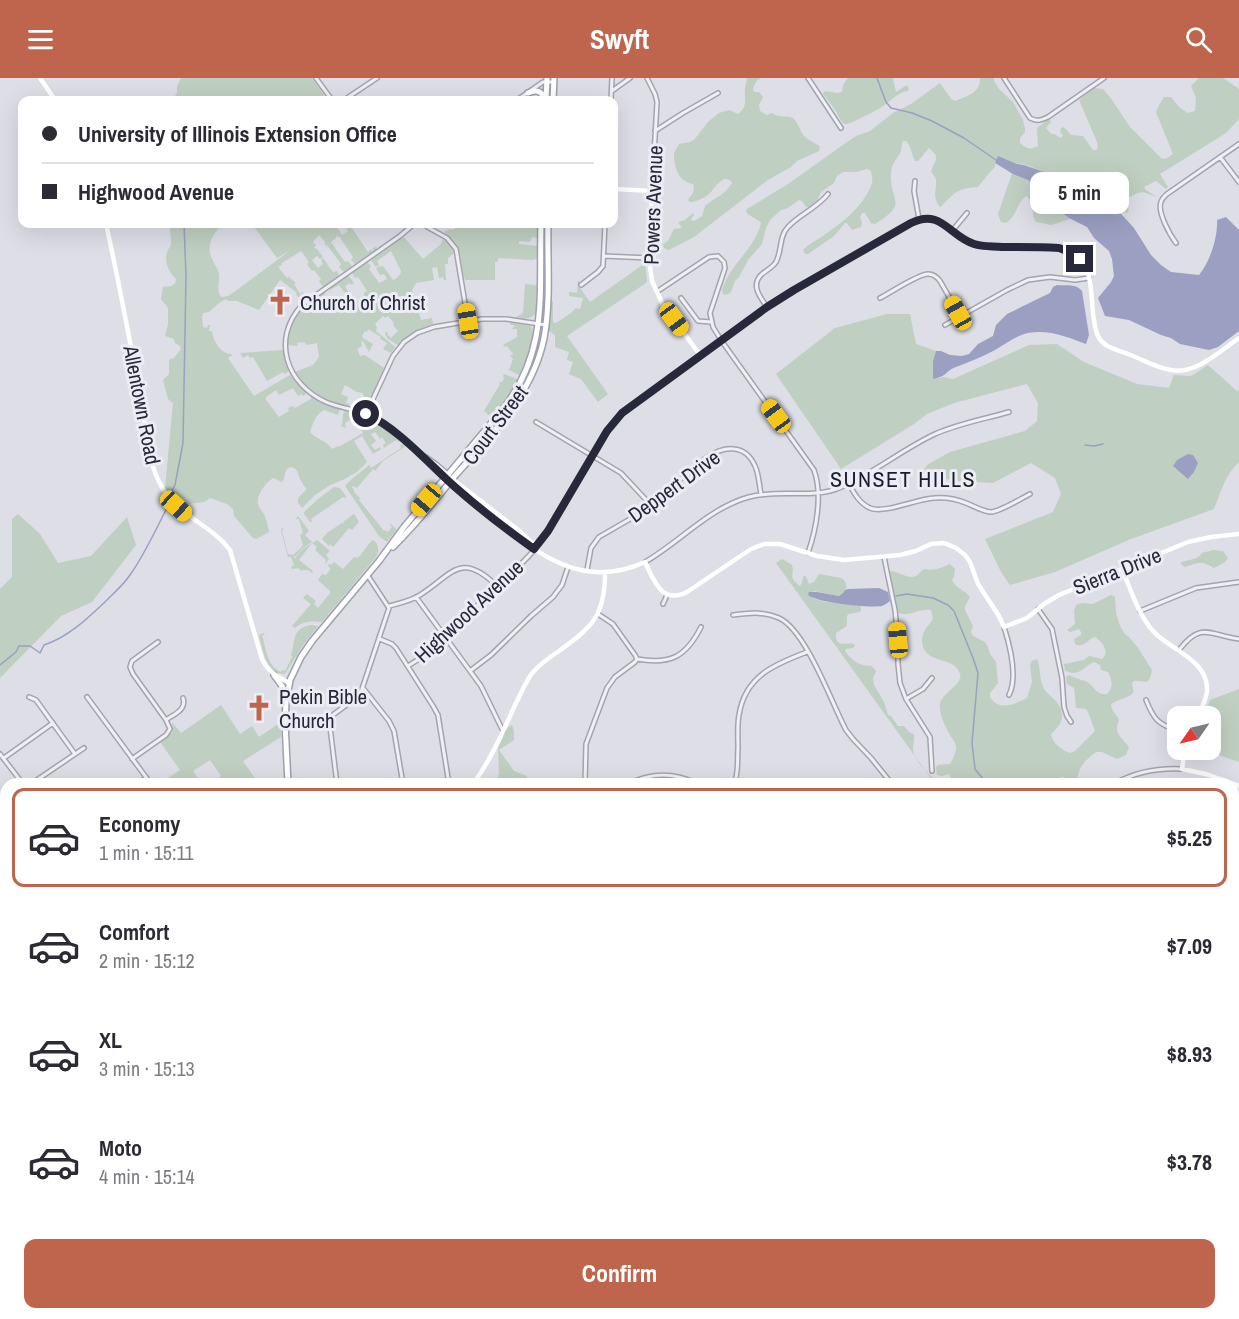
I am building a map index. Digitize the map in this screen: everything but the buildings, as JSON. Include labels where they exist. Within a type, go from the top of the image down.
[{"type":"main road","points":[[528,93],[535,90],[543,96]]},
{"type":"main road","name":"Court Street","points":[[541,228],[542,325]]},
{"type":"main road","name":"Court Street","points":[[286,778],[286,698],[289,683],[298,662],[306,649],[368,575],[409,531],[449,478],[503,420],[524,390],[538,359],[548,296],[548,228]]},
{"type":"main road","points":[[274,675],[282,686],[286,698]]},
{"type":"street","points":[[40,78],[52,96]]},
{"type":"street","points":[[316,78],[329,96]]},
{"type":"street","points":[[350,96],[377,78]]},
{"type":"street","points":[[611,96],[612,78]]},
{"type":"street","points":[[612,91],[630,78]]},
{"type":"street","name":"Powers Avenue","points":[[647,78],[657,99],[650,275],[662,303],[700,355]]},
{"type":"street","points":[[808,78],[842,128]]},
{"type":"street","points":[[1004,78],[1030,118],[1036,121],[1048,117],[1104,78]]},
{"type":"street","points":[[523,96],[551,82]]},
{"type":"street","points":[[655,131],[718,93]]},
{"type":"street","points":[[1176,243],[1160,210],[1162,199],[1239,144]]},
{"type":"street","points":[[1220,157],[1239,182]]},
{"type":"street","points":[[915,181],[914,191],[919,219],[936,220],[963,240],[980,246],[1051,248],[1064,249],[1073,253],[1086,268],[1089,278],[1096,332],[1101,340],[1110,347],[1166,369],[1180,371],[1195,367],[1239,338]]},
{"type":"street","points":[[618,189],[652,191]]},
{"type":"street","points":[[767,307],[757,292],[757,280],[777,261],[788,227],[819,205],[828,194]]},
{"type":"street","points":[[952,231],[967,213]]},
{"type":"street","name":"Highwood Avenue","points":[[408,666],[429,653],[521,565],[548,531],[609,428],[622,413],[767,307],[919,219]]},
{"type":"street","name":"Allentown Road","points":[[107,228],[127,322],[154,472],[163,490],[176,506],[220,538],[230,550],[262,659],[274,675]]},
{"type":"street","points":[[409,228],[302,305],[286,332],[287,360],[292,371],[301,384],[326,402],[366,414],[386,425],[415,450],[436,464],[449,478],[517,529],[535,548],[568,567],[587,572],[605,573],[631,568],[661,552],[721,508],[737,501],[761,494],[832,491],[849,484],[935,434],[1009,411]]},
{"type":"street","points":[[429,228],[447,238],[456,249],[468,321]]},
{"type":"street","points":[[581,285],[600,270],[603,264],[605,228]]},
{"type":"street","points":[[604,256],[649,258]]},
{"type":"street","points":[[656,292],[703,260],[713,256],[720,257],[724,262],[726,267],[710,311],[711,322],[721,340],[817,477],[816,525],[808,554]]},
{"type":"street","points":[[880,298],[920,276],[931,274],[940,281],[960,316]]},
{"type":"street","points":[[945,325],[1007,290],[1035,278],[1054,276],[1089,278]]},
{"type":"street","points":[[681,298],[698,321],[711,322]]},
{"type":"street","points":[[366,414],[393,356],[404,342],[417,333],[429,328],[482,320],[506,319],[542,325]]},
{"type":"street","points":[[536,422],[621,472],[650,504]]},
{"type":"street","name":"Deppert Drive","points":[[587,572],[589,555],[596,539],[606,531],[631,519],[717,450],[725,448],[737,450],[752,460],[761,494]]},
{"type":"street","points":[[849,484],[863,503],[870,508],[878,509],[925,499],[944,498],[962,501],[992,512],[1030,494]]},
{"type":"street","name":"Sierra Drive","points":[[1004,627],[1027,618],[1059,595],[1188,542],[1239,534]]},
{"type":"street","points":[[645,562],[660,590],[667,595],[676,596],[687,592],[757,546],[780,544],[808,554],[840,560],[904,554],[937,543],[947,543],[957,548],[969,560],[978,584],[1004,627],[1012,666],[1012,687],[1009,695]]},
{"type":"street","points":[[884,557],[896,610],[900,683],[906,699],[930,737],[932,771]]},
{"type":"street","points":[[470,671],[491,656],[531,616],[554,597],[568,567]]},
{"type":"street","points":[[389,606],[416,597],[448,574],[463,568],[479,571],[497,586]]},
{"type":"street","points":[[1122,569],[1140,611],[1153,631],[1198,666],[1205,677],[1207,688],[1202,706]]},
{"type":"street","points":[[477,778],[535,669],[583,633],[598,614],[604,594],[605,573]]},
{"type":"street","points":[[285,724],[319,722],[329,718],[360,695],[389,606],[368,575]]},
{"type":"street","points":[[1140,611],[1196,588],[1239,582]]},
{"type":"street","points":[[663,604],[667,595]]},
{"type":"street","points":[[416,597],[487,697],[503,731]]},
{"type":"street","points":[[1038,609],[1052,629],[1062,678],[1065,711],[1071,722]]},
{"type":"street","points":[[733,615],[762,613],[782,619],[795,632],[822,677],[846,730],[887,778]]},
{"type":"street","points":[[598,614],[613,624],[637,659],[657,661],[679,655],[691,645],[701,627]]},
{"type":"street","points":[[1178,651],[1188,639],[1200,633],[1214,633],[1239,639]]},
{"type":"street","points":[[380,639],[395,646],[438,715],[448,778]]},
{"type":"street","points":[[132,759],[168,733],[170,727],[130,667],[132,661],[158,642]]},
{"type":"street","points":[[736,778],[738,718],[744,696],[753,683],[772,666],[808,652]]},
{"type":"street","points":[[585,778],[586,744],[604,696],[612,681],[637,659]]},
{"type":"street","points":[[274,675],[289,683]]},
{"type":"street","points":[[906,699],[923,689],[932,678]]},
{"type":"street","points":[[363,688],[394,730],[402,778]]},
{"type":"street","points":[[29,697],[36,700],[75,754]]},
{"type":"street","points":[[87,697],[146,778]]},
{"type":"street","points":[[166,720],[183,708],[185,703],[183,698]]},
{"type":"street","points":[[1146,700],[1156,721],[1167,727]]},
{"type":"street","points":[[329,718],[336,778]]},
{"type":"street","points":[[4,758],[53,723]]},
{"type":"street","points":[[40,778],[84,748]]},
{"type":"street","points":[[0,754],[19,778]]},
{"type":"street","points":[[1182,770],[1184,760]]},
{"type":"street","points":[[1127,778],[1135,774],[1162,769],[1182,770],[1217,778]]},
{"type":"street","points":[[643,778],[669,775],[685,778]]},
{"type":"green space","points":[[181,78],[312,78],[324,95],[175,96]]},
{"type":"green space","points":[[747,78],[761,78],[753,90],[759,92],[763,97],[759,105],[760,111],[767,115],[772,113],[794,119],[804,136],[820,147],[819,151],[797,161],[768,180],[694,237],[669,250],[664,248],[663,244],[668,241],[674,229],[682,228],[678,222],[685,220],[693,213],[692,221],[702,216],[705,206],[732,183],[724,179],[707,195],[690,202],[688,200],[693,193],[694,185],[679,176],[674,153],[679,144],[694,140],[708,122],[719,113],[729,110],[738,114],[741,112],[744,106]]},
{"type":"green space","points":[[848,78],[893,78],[896,92],[907,85],[909,90],[873,112],[845,124],[823,94],[825,91],[842,92],[843,85]]},
{"type":"green space","points":[[980,78],[994,78],[999,89],[1013,102],[1023,120],[1025,129],[1020,143],[1029,148],[1038,146],[1037,128],[1049,119],[1051,122],[1046,128],[1051,134],[1061,138],[1063,135],[1060,132],[1061,128],[1064,127],[1071,135],[1083,136],[1093,150],[1096,150],[1097,142],[1079,100],[1094,88],[1103,89],[1130,127],[1162,159],[1173,154],[1156,112],[1159,105],[1164,97],[1171,97],[1188,113],[1195,111],[1196,98],[1191,86],[1199,78],[1223,78],[1239,89],[1239,119],[1226,133],[1160,174],[1168,187],[1166,189],[1156,181],[1144,187],[1157,197],[1143,192],[1125,199],[1129,210],[1127,213],[1080,195],[1030,166],[995,162],[995,167],[978,187],[966,188],[957,192],[941,207],[936,199],[936,180],[931,171],[936,155],[929,148],[918,161],[915,161],[906,141],[903,141],[901,152],[891,172],[895,206],[886,217],[875,224],[871,223],[865,213],[862,213],[861,227],[852,230],[845,223],[834,236],[805,254],[803,250],[853,212],[871,187],[870,170],[843,172],[837,176],[834,183],[821,192],[817,201],[810,207],[806,207],[799,200],[781,210],[770,220],[762,244],[748,260],[731,292],[724,295],[722,290],[726,281],[754,241],[761,223],[746,212],[747,209],[788,184],[856,136],[870,131],[893,113],[911,104],[940,83],[955,101],[975,91]]},
{"type":"green space","points":[[1012,173],[1028,180],[1070,219],[1051,225],[1036,222],[1031,202],[1026,196],[1009,220],[1006,223],[1001,222],[998,214]]},
{"type":"green space","points":[[169,228],[220,228],[211,240],[210,250],[219,274],[218,289],[221,297],[234,292],[292,249],[277,258],[255,228],[338,228],[342,235],[348,231],[346,228],[352,228],[368,252],[371,249],[373,251],[376,246],[377,249],[355,264],[351,260],[353,257],[337,234],[331,242],[345,262],[348,261],[352,266],[344,272],[339,267],[341,264],[327,245],[325,246],[325,242],[319,235],[313,242],[316,245],[314,248],[323,257],[320,259],[317,256],[312,260],[318,268],[323,264],[321,260],[323,258],[333,272],[337,271],[339,275],[323,287],[319,281],[321,279],[307,264],[309,262],[301,251],[278,267],[287,278],[289,277],[296,283],[294,284],[300,294],[303,292],[306,297],[304,300],[280,280],[259,310],[226,299],[209,312],[203,313],[203,327],[207,328],[210,325],[209,331],[212,331],[216,343],[224,352],[232,355],[228,358],[254,396],[290,375],[307,393],[298,396],[293,388],[279,395],[276,390],[266,397],[279,417],[289,411],[288,408],[293,406],[295,408],[311,399],[311,396],[325,405],[340,409],[338,415],[324,410],[318,414],[310,432],[332,449],[363,433],[354,417],[345,423],[346,428],[341,426],[345,410],[375,422],[400,441],[396,440],[384,448],[383,445],[386,443],[375,432],[371,434],[376,441],[371,445],[375,450],[380,447],[381,449],[373,454],[362,436],[354,441],[367,462],[358,471],[315,495],[302,508],[298,503],[298,498],[307,489],[297,471],[290,467],[285,472],[282,482],[273,478],[262,489],[258,500],[269,532],[256,539],[234,516],[233,509],[227,504],[210,498],[204,502],[188,504],[189,509],[194,513],[192,515],[175,501],[165,488],[173,403],[168,399],[163,380],[169,374],[170,359],[174,358],[181,349],[174,339],[165,336],[168,308],[161,299],[163,287],[176,282],[166,259],[171,243]]},
{"type":"green space","points":[[456,228],[537,228],[537,238],[532,237],[530,242],[519,241],[519,244],[537,246],[537,259],[499,258],[495,262],[495,280],[465,280],[457,246],[444,232]]},
{"type":"green space","points":[[404,237],[423,259],[441,244],[443,239],[454,253],[448,258],[448,264],[445,264],[446,280],[443,277],[439,278],[437,267],[432,268],[434,280],[416,283],[412,290],[421,320],[432,318],[433,324],[414,332],[398,345],[388,339],[385,334],[388,332],[391,338],[398,331],[394,323],[388,316],[385,318],[383,316],[375,324],[376,331],[395,347],[391,353],[383,349],[387,343],[380,339],[381,337],[368,329],[367,332],[365,331],[363,338],[373,344],[369,352],[363,341],[361,342],[362,346],[357,349],[360,356],[365,355],[384,368],[368,405],[363,403],[365,398],[363,393],[345,385],[341,394],[348,397],[346,403],[349,404],[348,406],[325,398],[312,390],[295,372],[313,365],[319,357],[317,343],[307,345],[304,342],[297,343],[298,346],[288,345],[289,336],[298,314],[323,293],[325,293],[327,296],[325,294],[314,302],[320,310],[327,305],[333,312],[352,303],[339,285],[330,290],[348,275],[354,283],[345,286],[354,303],[364,298],[364,293],[367,291],[358,277],[355,278],[352,273],[367,262],[379,283],[387,279],[384,274],[380,275],[376,268],[383,266],[393,280],[401,271],[391,251],[377,261],[379,265],[376,267],[371,260]]},
{"type":"green space","points":[[642,259],[647,262],[645,264],[646,283],[567,336],[608,394],[598,402],[581,379],[569,374],[573,362],[567,360],[569,352],[555,347],[555,335],[548,330],[551,302],[553,301],[553,322],[556,323],[576,308],[580,309],[583,298],[569,296],[569,292],[577,293],[578,280],[579,288],[590,302],[641,266]]},
{"type":"green space","points":[[525,284],[537,287],[536,313],[529,318],[515,318],[523,313]]},
{"type":"green space","points":[[887,314],[910,314],[916,344],[936,351],[933,361],[933,379],[944,377],[953,379],[1029,345],[1057,344],[1084,362],[1137,384],[1169,388],[1174,375],[1191,376],[1208,365],[1237,391],[1239,390],[1239,462],[1227,478],[1214,509],[1131,539],[1055,572],[1010,585],[985,539],[1053,512],[1061,494],[1055,478],[1031,463],[993,483],[958,481],[930,476],[923,472],[927,465],[950,452],[1025,431],[1037,421],[1038,403],[1027,384],[954,403],[927,414],[841,469],[776,374],[835,328]]},
{"type":"green space","points":[[510,322],[530,326],[534,330],[532,330],[534,334],[527,362],[519,375],[509,370],[513,359],[510,356],[513,354],[507,346],[503,345],[517,337],[517,329],[512,328],[514,325],[510,325]]},
{"type":"green space","points":[[283,350],[289,371],[267,381],[253,357],[250,358],[248,355],[243,358],[240,353]]},
{"type":"green space","points":[[504,374],[517,379],[518,382],[502,405],[490,416],[484,411],[500,384],[499,382],[504,379]]},
{"type":"green space","points":[[400,445],[406,446],[383,461],[375,471],[373,469],[357,488],[352,487],[360,498],[359,500],[384,531],[388,532],[392,527],[391,524],[397,530],[387,542],[379,536],[345,486],[369,465],[371,468],[401,448]]},
{"type":"green space","points":[[334,487],[340,488],[346,498],[343,497],[310,522],[304,512]]},
{"type":"green space","points":[[18,514],[40,534],[58,563],[91,556],[127,517],[136,545],[92,602],[61,616],[0,678],[0,589],[12,577],[12,519]]},
{"type":"green space","points":[[354,514],[359,522],[352,530],[349,528],[333,547],[322,539],[342,523],[345,525],[343,522]]},
{"type":"green space","points":[[298,516],[309,531],[305,535],[312,542],[294,556],[294,559],[312,543],[299,560],[313,571],[312,573],[298,568],[292,569],[294,565],[291,557],[288,557],[281,531],[284,528],[282,531],[288,554],[293,555],[303,545],[300,535],[303,533],[299,519],[296,519]]},
{"type":"green space","points":[[317,540],[330,551],[326,555],[329,559],[325,564],[326,560],[315,550],[317,547],[312,543]]},
{"type":"green space","points":[[372,540],[378,547],[376,557],[322,622],[308,622],[295,628],[292,626],[311,604],[303,598],[307,594],[316,601],[314,604],[318,608],[331,592],[318,580],[322,574],[326,575],[330,570],[329,564],[334,562],[343,569],[354,557],[359,557]]},
{"type":"green space","points":[[1213,550],[1223,551],[1228,558],[1214,568],[1199,563],[1184,567],[1180,563],[1195,559],[1202,553]]},
{"type":"green space","points":[[782,559],[792,565],[793,578],[800,586],[805,575],[809,584],[814,582],[819,574],[844,580],[847,587],[839,596],[814,591],[808,595],[826,602],[861,607],[861,611],[848,615],[847,626],[836,633],[837,641],[841,644],[854,644],[853,648],[845,651],[857,663],[871,666],[876,671],[873,678],[874,685],[884,702],[888,715],[898,726],[904,726],[914,734],[915,757],[776,563]]},
{"type":"green space","points":[[950,564],[955,569],[953,583],[970,597],[965,610],[973,626],[971,632],[973,636],[985,642],[996,662],[998,683],[990,693],[990,697],[994,702],[1002,705],[1027,698],[1032,682],[1030,665],[1037,659],[1043,687],[1056,701],[1062,715],[1058,727],[1051,734],[1053,740],[1070,753],[1075,751],[1095,731],[1086,709],[1076,708],[1074,688],[1067,684],[1066,677],[1069,675],[1085,681],[1103,694],[1107,694],[1112,683],[1108,672],[1101,670],[1100,665],[1094,662],[1077,673],[1065,671],[1064,664],[1084,660],[1089,656],[1102,659],[1105,653],[1103,644],[1095,637],[1083,645],[1078,645],[1075,644],[1074,639],[1081,635],[1079,629],[1070,632],[1067,630],[1075,624],[1076,605],[1093,604],[1111,595],[1115,597],[1120,626],[1152,670],[1148,681],[1134,681],[1132,694],[1111,704],[1119,720],[1117,732],[1129,747],[1126,755],[1117,759],[1102,752],[1096,752],[1082,765],[1078,778],[951,778],[949,774],[937,775],[936,767],[950,764],[956,747],[940,712],[940,704],[944,696],[958,682],[960,674],[955,666],[929,655],[924,650],[922,636],[933,619],[931,610],[898,613],[890,571],[913,577],[924,569],[941,568]]},
{"type":"green space","points":[[311,625],[318,626],[285,674],[273,671],[266,661],[259,636],[264,633],[265,634],[262,635],[268,656],[273,666],[281,672],[285,671],[292,657],[297,632]]},
{"type":"green space","points":[[1239,689],[1239,762],[1221,756],[1221,706],[1208,706],[1210,700]]},
{"type":"green space","points":[[221,705],[240,734],[252,726],[259,737],[281,722],[281,737],[243,761],[255,778],[219,778],[221,776],[210,760],[193,771],[198,778],[168,778],[180,770],[160,742],[173,732],[172,722],[181,733]]},
{"type":"green space","points":[[512,725],[514,740],[499,750],[514,771],[527,776],[526,778],[498,778],[498,747],[508,727]]},
{"type":"water","points":[[998,156],[1044,172],[1077,194],[1105,201],[1114,206],[1134,228],[1151,255],[1171,272],[1199,275],[1212,249],[1217,220],[1226,217],[1239,230],[1239,331],[1218,347],[1209,350],[1180,344],[1129,320],[1105,316],[1098,298],[1114,276],[1109,251],[1094,238],[1087,227],[1059,211],[1051,200],[1039,192],[1028,180],[995,163]]},
{"type":"water","points":[[1057,285],[1074,286],[1082,291],[1089,335],[1086,344],[1050,333],[1028,333],[933,379],[933,361],[936,351],[950,355],[969,354],[978,344],[993,336],[996,325],[1007,314],[1050,293]]},
{"type":"water","points":[[1188,454],[1193,455],[1198,463],[1188,479],[1173,466],[1177,460]]},
{"type":"water","points":[[879,588],[888,592],[890,601],[882,606],[844,604],[808,595],[809,592],[817,592],[839,596],[848,589]]},
{"type":"waterway","points":[[877,78],[886,102],[891,108],[932,121],[964,138],[996,160]]},
{"type":"waterway","points":[[172,491],[183,443],[186,276],[184,228]]},
{"type":"waterway","points":[[1085,445],[1103,444]]},
{"type":"waterway","points":[[0,665],[16,652],[19,646],[30,646],[40,653],[44,645],[70,632],[101,606],[128,578],[168,506]]},
{"type":"waterway","points":[[896,596],[907,594],[933,598],[948,605],[954,611],[978,673],[972,743],[975,769],[982,778]]},
{"type":"place","name":"Church of Christ","points":[[280,302]]},
{"type":"place","name":"Pekin Bible Church","points":[[259,708]]},
{"type":"district","name":"SUNSET HILLS","points":[[903,479]]},
{"type":"route","points":[[366,414],[386,425],[454,486],[534,549],[548,531],[607,431],[622,413],[767,307],[911,223],[922,219],[936,220],[963,240],[977,246],[1059,248],[1080,259]]}]
